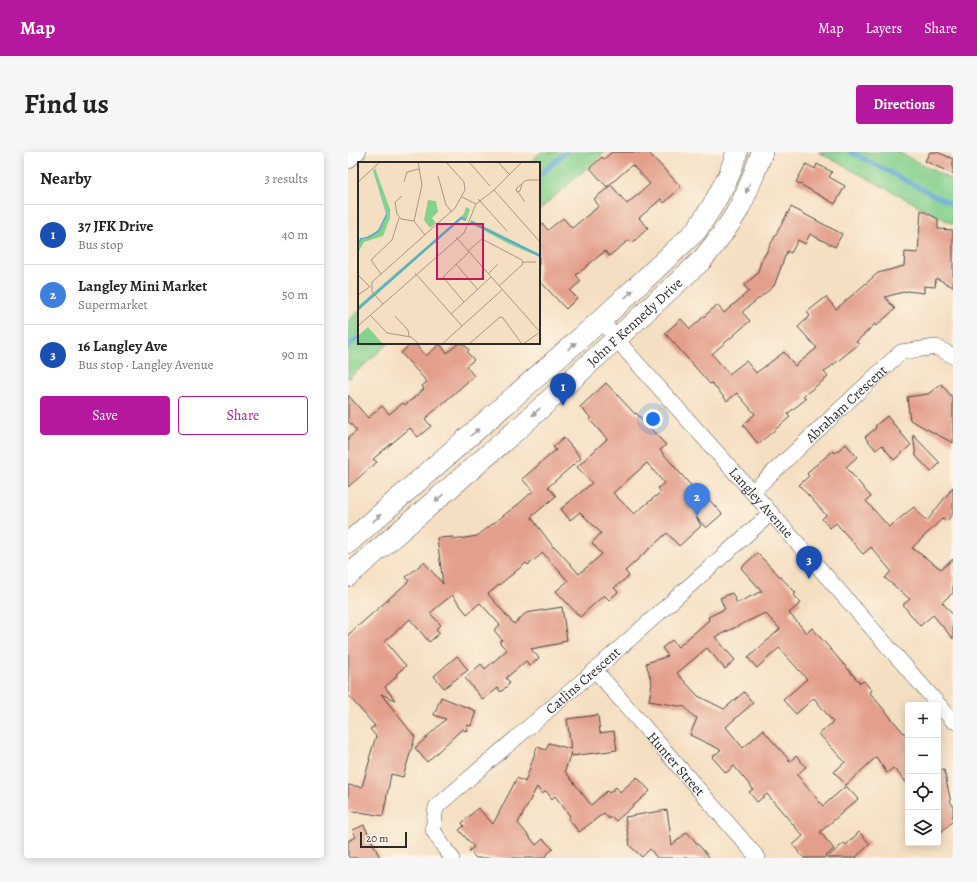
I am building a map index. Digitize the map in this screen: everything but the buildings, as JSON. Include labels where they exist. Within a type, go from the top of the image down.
[{"type":"main road","name":"John F Kennedy Drive","points":[[348,544],[601,320],[696,231],[729,175],[737,152]]},
{"type":"main road","name":"John F Kennedy Drive","points":[[350,570],[519,428],[702,260],[719,240],[738,210],[755,174],[762,152]]},
{"type":"street","points":[[348,161],[358,152]]},
{"type":"street","name":"Langley Avenue","points":[[601,320],[953,721]]},
{"type":"street","name":"Abraham Crescent","points":[[752,492],[901,352],[936,347],[953,356]]},
{"type":"street","name":"Catlins Crescent","points":[[452,858],[433,830],[436,806],[595,670],[771,513]]},
{"type":"street","name":"Hunter Street","points":[[595,670],[758,858]]},
{"type":"green space","points":[[541,152],[605,152],[540,209],[540,162],[530,162]]},
{"type":"green space","points":[[818,152],[898,152],[953,181],[953,224]]},
{"type":"green space","points":[[358,312],[358,344],[388,344],[348,379],[348,321]]},
{"type":"waterway","points":[[540,175],[566,152]]},
{"type":"waterway","points":[[851,152],[953,205]]},
{"type":"waterway","points":[[348,346],[358,338]]},
{"type":"place","name":"37 JFK Drive","points":[[563,406]]},
{"type":"place","name":"Langley Mini Market","points":[[697,516]]},
{"type":"place","name":"16 Langley Ave","points":[[809,579]]}]
